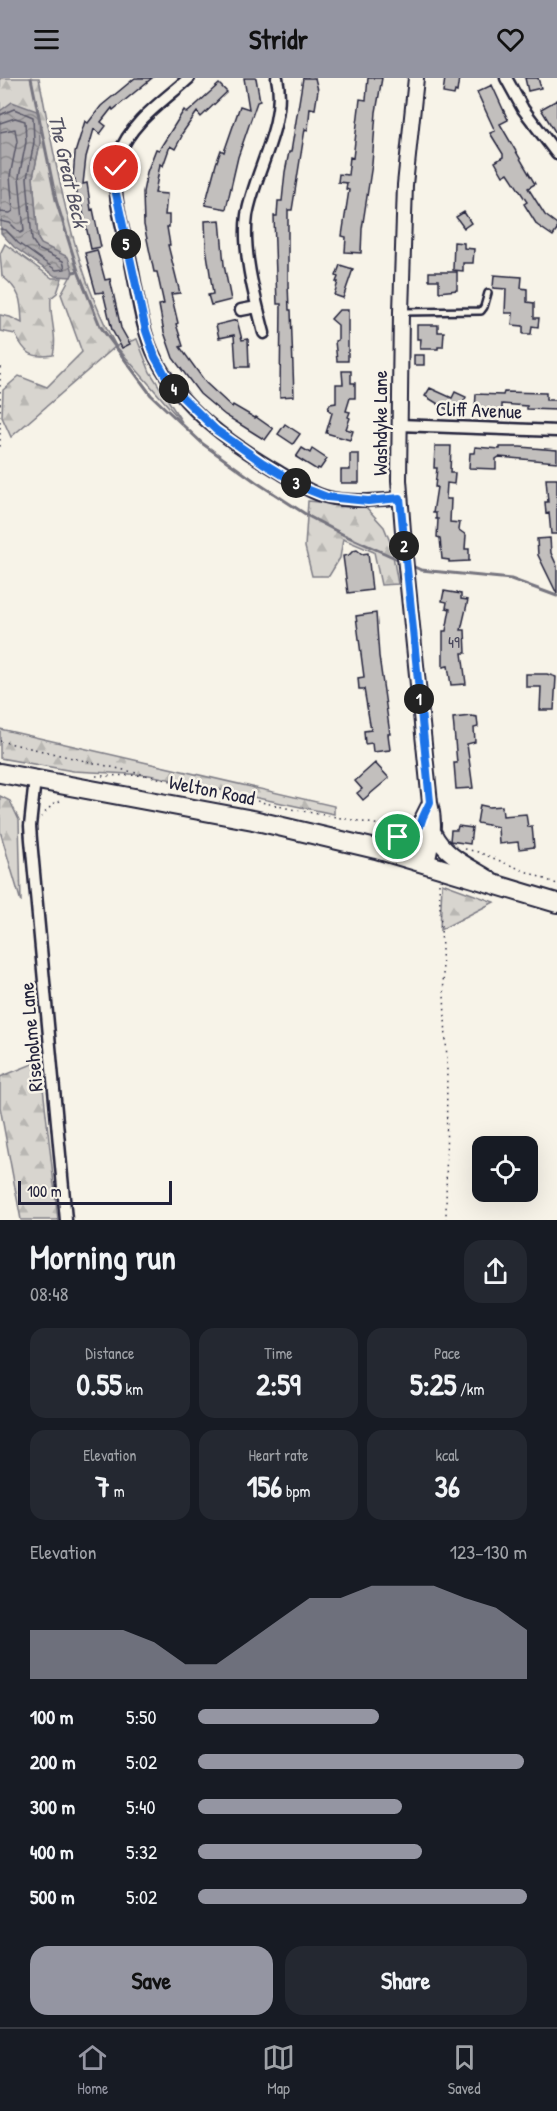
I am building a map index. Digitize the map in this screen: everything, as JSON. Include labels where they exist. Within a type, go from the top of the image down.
[{"type":"highway","name":"Welton Road","points":[[0,773],[252,820],[376,849],[557,903]]},
{"type":"street","points":[[189,78],[135,127],[123,147],[116,168],[115,189],[119,212],[146,331],[155,357],[172,387],[216,430],[304,488],[327,497],[368,501],[400,498]]},
{"type":"street","points":[[264,333],[257,307],[246,236],[247,218],[260,168],[279,114],[280,92],[277,78]]},
{"type":"street","name":"Washdyke Lane","points":[[416,78],[405,185],[399,425],[400,498],[405,557],[430,802],[434,818],[434,833],[426,863]]},
{"type":"street","points":[[506,78],[523,109],[557,154]]},
{"type":"street","points":[[241,310],[257,307]]},
{"type":"street","name":"Cliff Avenue","points":[[399,425],[557,431]]},
{"type":"street","name":"Riseholme Lane","points":[[35,779],[30,826],[66,1220]]},
{"type":"street","name":"Washdyke Lane","points":[[426,863],[420,826],[430,802]]},
{"type":"street","points":[[376,849],[388,838],[405,835],[420,826]]},
{"type":"street","points":[[434,833],[437,841],[450,854],[501,885]]},
{"type":"lane","points":[[401,312],[481,311],[488,293]]},
{"type":"path","points":[[0,367],[0,450]]},
{"type":"path","points":[[0,741],[291,809],[384,826]]},
{"type":"path","points":[[478,852],[557,884]]},
{"type":"path","points":[[426,863],[440,912],[447,1062],[446,1220]]},
{"type":"green space","points":[[0,78],[39,78],[67,215],[88,283],[116,346],[11,437],[2,417],[3,390],[19,376],[47,387],[82,352],[61,294],[73,272],[38,239],[33,177],[40,143],[0,111]]},
{"type":"green space","points":[[5,244],[52,278],[62,278],[57,293],[51,298],[55,341],[53,355],[34,355],[22,346],[15,334],[0,331],[0,315],[22,323],[19,297],[13,286],[2,276],[0,254]]},
{"type":"green space","points":[[137,339],[150,372],[182,422],[116,346]]},
{"type":"green space","points":[[308,501],[365,506],[384,527],[391,544],[398,584],[381,585],[374,552],[343,539],[340,558],[329,576],[312,576],[305,547]]},
{"type":"green space","points":[[0,729],[334,806],[334,814],[149,775],[73,771],[0,758]]},
{"type":"green space","points":[[0,796],[10,801],[19,820],[21,902],[0,831]]},
{"type":"green space","points":[[442,883],[494,902],[440,930]]},
{"type":"green space","points":[[40,1061],[58,1220],[21,1220],[0,1107],[0,1077]]},
{"type":"water","name":"The Great Beck","points":[[12,102],[37,111],[39,114],[40,143],[33,177],[38,239],[41,244],[68,257],[73,272],[71,277],[55,276],[14,247],[1,233],[0,111]]},
{"type":"building","points":[[135,78],[152,78],[113,110],[112,108],[101,122],[106,126],[100,134],[94,129],[86,157],[83,184],[87,183],[91,210],[93,209],[101,247],[91,249],[73,178],[75,153],[85,121],[88,123],[101,106]]},
{"type":"building","points":[[244,78],[256,78],[260,101],[257,102],[238,157],[226,209],[205,205],[216,164],[221,150],[224,152],[240,106],[249,109]]},
{"type":"building","points":[[303,78],[315,78],[318,90],[315,109],[310,108],[308,130],[305,129],[292,210],[288,210],[288,284],[294,396],[280,397],[281,304],[277,304],[274,216],[277,216],[278,201],[282,201],[285,172],[289,152],[291,152]]},
{"type":"building","points":[[368,78],[382,78],[376,112],[361,253],[345,252],[346,237],[342,236],[349,190],[346,189],[347,183],[338,182],[339,174],[348,175],[350,157],[353,158],[360,99],[366,100]]},
{"type":"building","points":[[445,78],[459,78],[457,92],[455,91],[454,95],[443,93]]},
{"type":"building","points":[[525,78],[538,78],[541,88],[528,91]]},
{"type":"building","points":[[219,84],[227,92],[201,117],[197,112],[181,135],[175,149],[170,146],[163,166],[160,164],[155,193],[167,194],[165,215],[169,215],[169,227],[167,227],[170,245],[168,245],[180,293],[171,294],[178,323],[176,324],[183,346],[180,347],[206,383],[232,407],[233,405],[256,417],[273,429],[265,440],[225,415],[200,394],[173,358],[164,332],[159,305],[164,304],[157,272],[154,272],[144,225],[143,192],[147,172],[156,149],[159,150],[184,110],[187,113]]},
{"type":"building","points":[[492,85],[508,120],[500,124],[535,184],[528,188],[545,215],[557,224],[557,230],[553,236],[537,225],[524,204],[527,202],[508,173],[503,176],[495,162],[503,157],[503,154],[490,133],[495,131],[477,92]]},
{"type":"building","points":[[557,100],[557,135],[541,109]]},
{"type":"building","points":[[464,212],[471,223],[464,228],[456,217]]},
{"type":"building","points":[[220,220],[224,265],[231,300],[211,305],[208,295],[213,294],[206,247],[205,221]]},
{"type":"building","points":[[454,242],[464,243],[464,248],[474,249],[473,263],[463,263],[463,271],[453,270]]},
{"type":"building","points":[[97,250],[105,280],[110,279],[121,328],[130,344],[122,348],[112,330],[103,292],[96,293],[85,253]]},
{"type":"building","points":[[340,265],[353,269],[343,298],[334,295]]},
{"type":"building","points":[[429,272],[457,272],[457,290],[439,292],[439,280],[429,280]]},
{"type":"building","points":[[494,275],[522,277],[521,288],[527,289],[527,302],[534,303],[534,318],[539,318],[538,327],[532,326],[531,334],[523,334],[523,326],[512,325],[513,313],[505,313],[506,289],[493,288]]},
{"type":"building","points":[[339,310],[348,310],[348,361],[337,361],[335,341],[338,340],[338,325],[331,319]]},
{"type":"building","points":[[237,320],[242,340],[248,339],[249,367],[236,367],[234,335],[219,338],[216,325]]},
{"type":"building","points":[[417,325],[438,325],[438,332],[444,332],[443,347],[420,349],[421,339],[417,339]]},
{"type":"building","points":[[414,355],[424,355],[424,365],[414,365]]},
{"type":"building","points":[[342,371],[351,371],[351,383],[355,383],[355,398],[350,398],[346,411],[350,412],[348,417],[350,418],[346,429],[353,431],[350,440],[326,433],[332,413],[328,409],[330,404],[336,403],[336,384],[343,384]]},
{"type":"building","points":[[430,388],[452,398],[455,392],[466,397],[459,412],[449,407],[448,410],[425,396]]},
{"type":"building","points":[[504,392],[546,393],[546,400],[557,400],[557,410],[527,409],[527,406],[502,404],[502,411],[475,410],[476,394],[503,395]]},
{"type":"building","points":[[285,424],[300,434],[293,444],[278,434]]},
{"type":"building","points":[[435,446],[451,446],[450,473],[455,473],[454,484],[447,483],[446,499],[451,499],[450,522],[460,523],[459,530],[466,535],[465,549],[469,549],[469,561],[449,562],[449,560],[442,559],[440,538],[437,537],[438,519],[436,519],[436,513],[433,513],[437,487],[435,487],[437,468],[434,468]]},
{"type":"building","points":[[475,447],[557,450],[557,462],[499,457],[496,459],[496,469],[469,468],[470,453],[474,453]]},
{"type":"building","points":[[302,448],[310,453],[312,449],[327,459],[320,469],[317,470],[296,457]]},
{"type":"building","points":[[350,454],[359,454],[359,483],[341,483],[341,470],[350,470]]},
{"type":"building","points":[[546,479],[557,479],[557,534],[551,534],[549,513],[546,514],[545,502],[548,502]]},
{"type":"building","points":[[550,538],[551,553],[557,566],[557,594],[538,555],[537,539]]},
{"type":"building","points":[[357,550],[362,554],[368,553],[372,590],[348,593],[343,556]]},
{"type":"building","points":[[444,591],[461,594],[461,599],[468,600],[461,630],[465,630],[466,653],[462,653],[466,684],[451,685],[448,666],[443,667],[443,631],[446,631],[450,609],[446,608],[447,602],[442,601]]},
{"type":"building","points":[[376,613],[390,750],[373,752],[372,743],[365,744],[364,731],[371,730],[364,689],[359,689],[358,678],[364,677],[356,616]]},
{"type":"building","points":[[526,674],[547,674],[556,677],[554,710],[540,710],[541,687],[526,687]]},
{"type":"building","points":[[477,717],[478,727],[474,728],[475,742],[467,744],[473,788],[456,789],[454,763],[457,763],[453,718]]},
{"type":"building","points":[[375,763],[389,778],[363,800],[357,793],[362,789],[355,781]]},
{"type":"building","points":[[480,805],[502,806],[503,816],[526,814],[528,827],[532,826],[534,847],[519,849],[518,842],[499,844],[498,827],[477,823]]},
{"type":"building","points":[[458,826],[472,828],[470,844],[450,841],[451,830],[457,830]]},
{"type":"waterway","name":"The Great Beck","points":[[31,78],[56,200],[78,271]]},
{"type":"waterway","name":"The Great Beck","points":[[73,272],[78,271],[100,326],[151,395],[203,444],[310,517],[402,561]]},
{"type":"waterway","name":"The Great Beck","points":[[410,565],[421,570],[511,579],[557,596]]},
{"type":"route","points":[[116,168],[115,189],[146,331],[155,357],[172,387],[216,430],[304,488],[327,497],[368,501],[400,498],[430,802],[420,826],[413,832],[398,837]]}]
